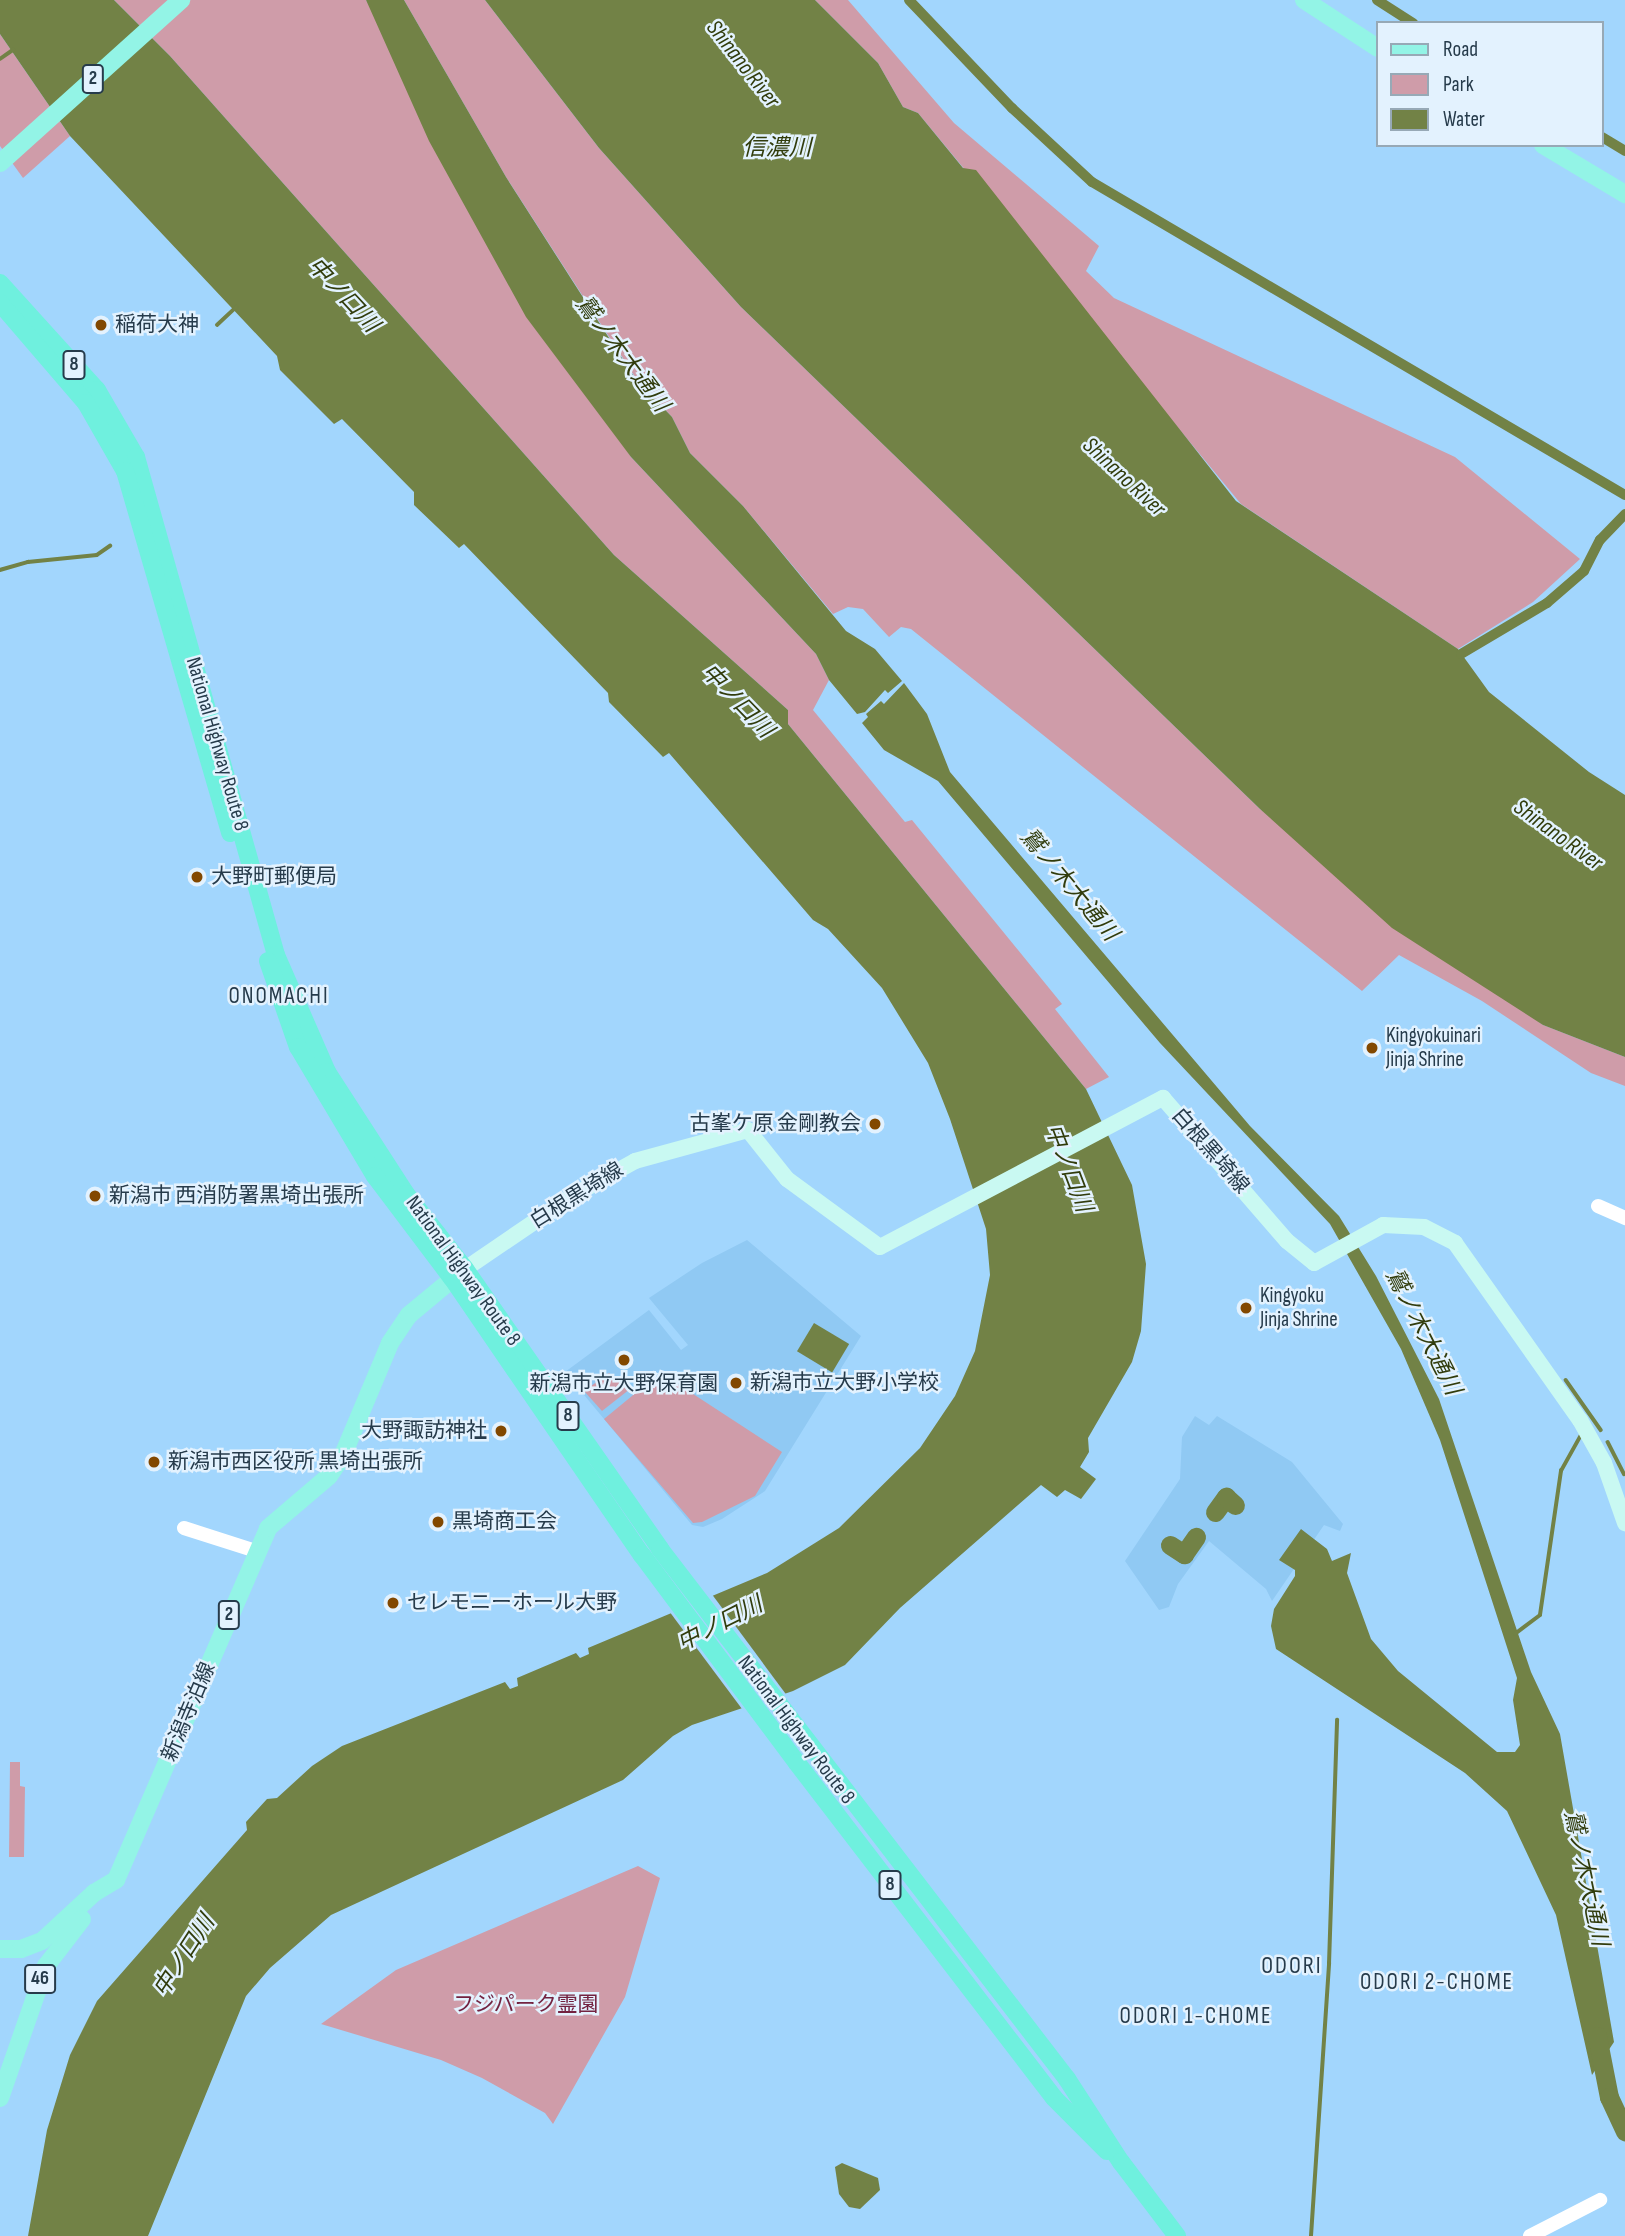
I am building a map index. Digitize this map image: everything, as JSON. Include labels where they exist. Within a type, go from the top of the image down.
[{"type":"highway","name":"National Highway Route 8","points":[[0,283],[97,390],[136,457],[290,995],[327,1072],[664,1583],[797,1763],[1054,2098],[1121,2162]]},
{"type":"highway","name":"National Highway Route 8","points":[[0,303],[86,403],[125,471],[275,990],[324,1097],[375,1176],[458,1274],[814,1754],[1067,2079],[1121,2162],[1177,2236]]},
{"type":"main road","name":"2","points":[[3,160],[181,0]]},
{"type":"main road","points":[[1304,0],[1376,47]]},
{"type":"main road","points":[[1546,147],[1625,194]]},
{"type":"main road","name":"白根黒埼線","points":[[458,1274],[574,1195],[635,1161],[748,1130],[779,1171],[872,1245],[890,1244],[1163,1098],[1296,1249],[1314,1263],[1366,1231],[1383,1225],[1424,1227],[1461,1250],[1594,1444],[1625,1522]]},
{"type":"main road","name":"新潟寺泊線","points":[[116,1880],[268,1528],[329,1476],[342,1455],[390,1343],[409,1315],[458,1274]]},
{"type":"main road","points":[[0,1949],[32,1947],[42,1941],[93,1893],[116,1880]]},
{"type":"main road","name":"46","points":[[0,2098],[26,2012],[46,1966],[116,1880]]},
{"type":"street","points":[[1598,1206],[1625,1218]]},
{"type":"street","points":[[184,1528],[257,1551]]},
{"type":"street","points":[[1530,2236],[1600,2200]]},
{"type":"shaded area","name":"新潟市立大野小学校","points":[[747,1240],[861,1336],[765,1491],[722,1519],[703,1527],[692,1525],[565,1372],[649,1310],[681,1350],[688,1345],[649,1298],[702,1263]]},
{"type":"shaded area","points":[[1195,1416],[1209,1425],[1217,1416],[1292,1462],[1343,1524],[1340,1531],[1324,1525],[1272,1601],[1266,1589],[1209,1541],[1178,1584],[1169,1607],[1159,1610],[1125,1561],[1180,1479],[1182,1437]]},
{"type":"green space","points":[[114,0],[366,0],[631,457],[816,654],[829,680],[813,710],[905,822],[912,820],[1062,1004],[1055,1009],[1109,1077],[1086,1089],[788,724],[788,710],[614,555],[170,56]]},
{"type":"green space","points":[[404,0],[485,0],[599,148],[741,307],[1260,809],[1543,1025],[1625,1057],[1625,1086],[1591,1073],[1482,1001],[1399,955],[1362,991],[911,629],[901,627],[889,637],[863,609],[848,607],[833,614],[743,506],[690,453],[672,417],[635,377],[506,177]]},
{"type":"green space","points":[[815,0],[848,0],[954,123],[1099,246],[1086,271],[1114,298],[1455,457],[1580,559],[1533,602],[1458,649],[1241,504],[918,113],[903,107],[878,63]]},
{"type":"green space","points":[[0,34],[70,136],[23,178],[0,146]]},
{"type":"green space","points":[[609,1373],[630,1389],[602,1411],[584,1391]]},
{"type":"green space","points":[[664,1375],[782,1452],[755,1496],[702,1522],[693,1523],[604,1419],[655,1377],[658,1380]]},
{"type":"green space","points":[[10,1762],[20,1762],[20,1786],[25,1787],[24,1857],[9,1857]]},
{"type":"green space","name":"フジパーク霊園","points":[[638,1866],[660,1878],[625,1997],[553,2124],[545,2113],[482,2078],[441,2060],[321,2024],[396,1970]]},
{"type":"water","name":"中ノ口川","points":[[0,0],[114,0],[170,56],[614,555],[788,710],[788,724],[1086,1089],[1132,1185],[1146,1264],[1141,1331],[1132,1362],[1088,1438],[1089,1452],[1080,1467],[1096,1479],[1081,1499],[1065,1490],[1057,1497],[1041,1485],[900,1608],[845,1665],[793,1691],[692,1725],[673,1736],[623,1780],[331,1915],[270,1968],[246,1996],[148,2236],[28,2236],[47,2130],[70,2055],[97,2001],[247,1830],[246,1822],[267,1799],[277,1798],[312,1766],[342,1746],[505,1682],[510,1689],[518,1686],[517,1678],[576,1653],[580,1658],[589,1654],[588,1648],[767,1573],[839,1528],[920,1448],[955,1396],[975,1351],[990,1275],[986,1229],[950,1119],[928,1063],[882,988],[828,929],[813,920],[669,753],[663,757],[609,702],[608,693],[464,544],[459,548],[414,505],[414,492],[342,419],[334,424],[280,370],[277,356],[70,136],[0,34]]},
{"type":"water","points":[[366,0],[404,0],[506,177],[634,377],[672,417],[690,453],[743,506],[846,631],[875,649],[902,681],[888,693],[885,690],[865,712],[857,714],[829,680],[816,654],[631,457],[526,317],[429,141]]},
{"type":"water","name":"信濃川","points":[[485,0],[815,0],[878,63],[903,107],[918,113],[963,168],[976,170],[1236,501],[1458,649],[1489,692],[1589,772],[1625,795],[1625,1057],[1543,1025],[1392,928],[1260,809],[741,307],[599,148]]},
{"type":"water","points":[[904,683],[927,714],[950,772],[1250,1126],[1339,1216],[1376,1276],[1439,1399],[1531,1672],[1560,1734],[1614,2042],[1592,2075],[1556,1915],[1507,1811],[1465,1773],[1276,1649],[1271,1626],[1274,1609],[1295,1576],[1295,1570],[1279,1560],[1301,1529],[1327,1549],[1332,1561],[1351,1553],[1347,1573],[1371,1639],[1398,1671],[1497,1752],[1515,1752],[1520,1745],[1513,1700],[1517,1678],[1440,1440],[1401,1349],[1330,1224],[1160,1043],[938,781],[884,750],[862,723],[868,717],[866,714],[881,701],[884,704]]},
{"type":"water","points":[[814,1323],[849,1344],[832,1372],[797,1351]]},
{"type":"water","points":[[842,2163],[878,2178],[880,2190],[860,2209],[849,2207],[839,2194],[835,2167]]},
{"type":"pier","points":[[711,1593],[788,1697],[745,1713],[669,1611]]},
{"type":"waterway","points":[[909,0],[1012,108],[1092,182],[1625,495]]},
{"type":"waterway","points":[[1377,0],[1410,21]]},
{"type":"waterway","points":[[0,59],[13,50]]},
{"type":"waterway","points":[[1604,138],[1625,151]]},
{"type":"waterway","points":[[217,325],[236,307]]},
{"type":"waterway","points":[[1461,654],[1547,603],[1584,571],[1600,540],[1625,514]]},
{"type":"waterway","points":[[0,570],[28,562],[97,555],[110,546]]},
{"type":"waterway","points":[[1566,1380],[1601,1430]]},
{"type":"waterway","points":[[1515,1634],[1540,1615],[1561,1471],[1581,1435]]},
{"type":"waterway","points":[[1608,1442],[1624,1474]]},
{"type":"waterway","points":[[1215,1512],[1226,1497],[1235,1505]]},
{"type":"waterway","points":[[1170,1545],[1184,1554],[1196,1537]]},
{"type":"waterway","points":[[1311,2236],[1329,1964],[1337,1720]]},
{"type":"waterway","name":"鷲ノ木大通川","points":[[1597,2036],[1609,2097],[1625,2132]]},
{"type":"place","name":"稲荷大神","points":[[101,325]]},
{"type":"place","name":"大野町郵便局","points":[[197,877]]},
{"type":"place","name":"Kingyokuinari Jinja Shrine","points":[[1372,1048]]},
{"type":"place","name":"古峯ケ原 金剛教会","points":[[875,1124]]},
{"type":"place","name":"新潟市 西消防署黒埼出張所","points":[[95,1196]]},
{"type":"place","name":"Kingyoku Jinja Shrine","points":[[1246,1308]]},
{"type":"place","name":"新潟市立大野保育園","points":[[624,1360]]},
{"type":"place","name":"新潟市立大野小学校","points":[[736,1383]]},
{"type":"place","name":"大野諏訪神社","points":[[501,1431]]},
{"type":"place","name":"新潟市西区役所 黒埼出張所","points":[[154,1462]]},
{"type":"place","name":"黒埼商工会","points":[[438,1522]]},
{"type":"place","name":"セレモニーホール大野","points":[[393,1603]]},
{"type":"district","name":"ONOMACHI","points":[[279,996]]},
{"type":"district","name":"ODORI","points":[[1292,1966]]},
{"type":"district","name":"ODORI 2-CHOME","points":[[1437,1982]]},
{"type":"district","name":"ODORI 1-CHOME","points":[[1196,2016]]},
{"type":"water label","name":"Shinano River","points":[[743,64]]},
{"type":"water label","name":"Shinano River","points":[[1124,477]]},
{"type":"water label","name":"Shinano River","points":[[1558,835]]}]
